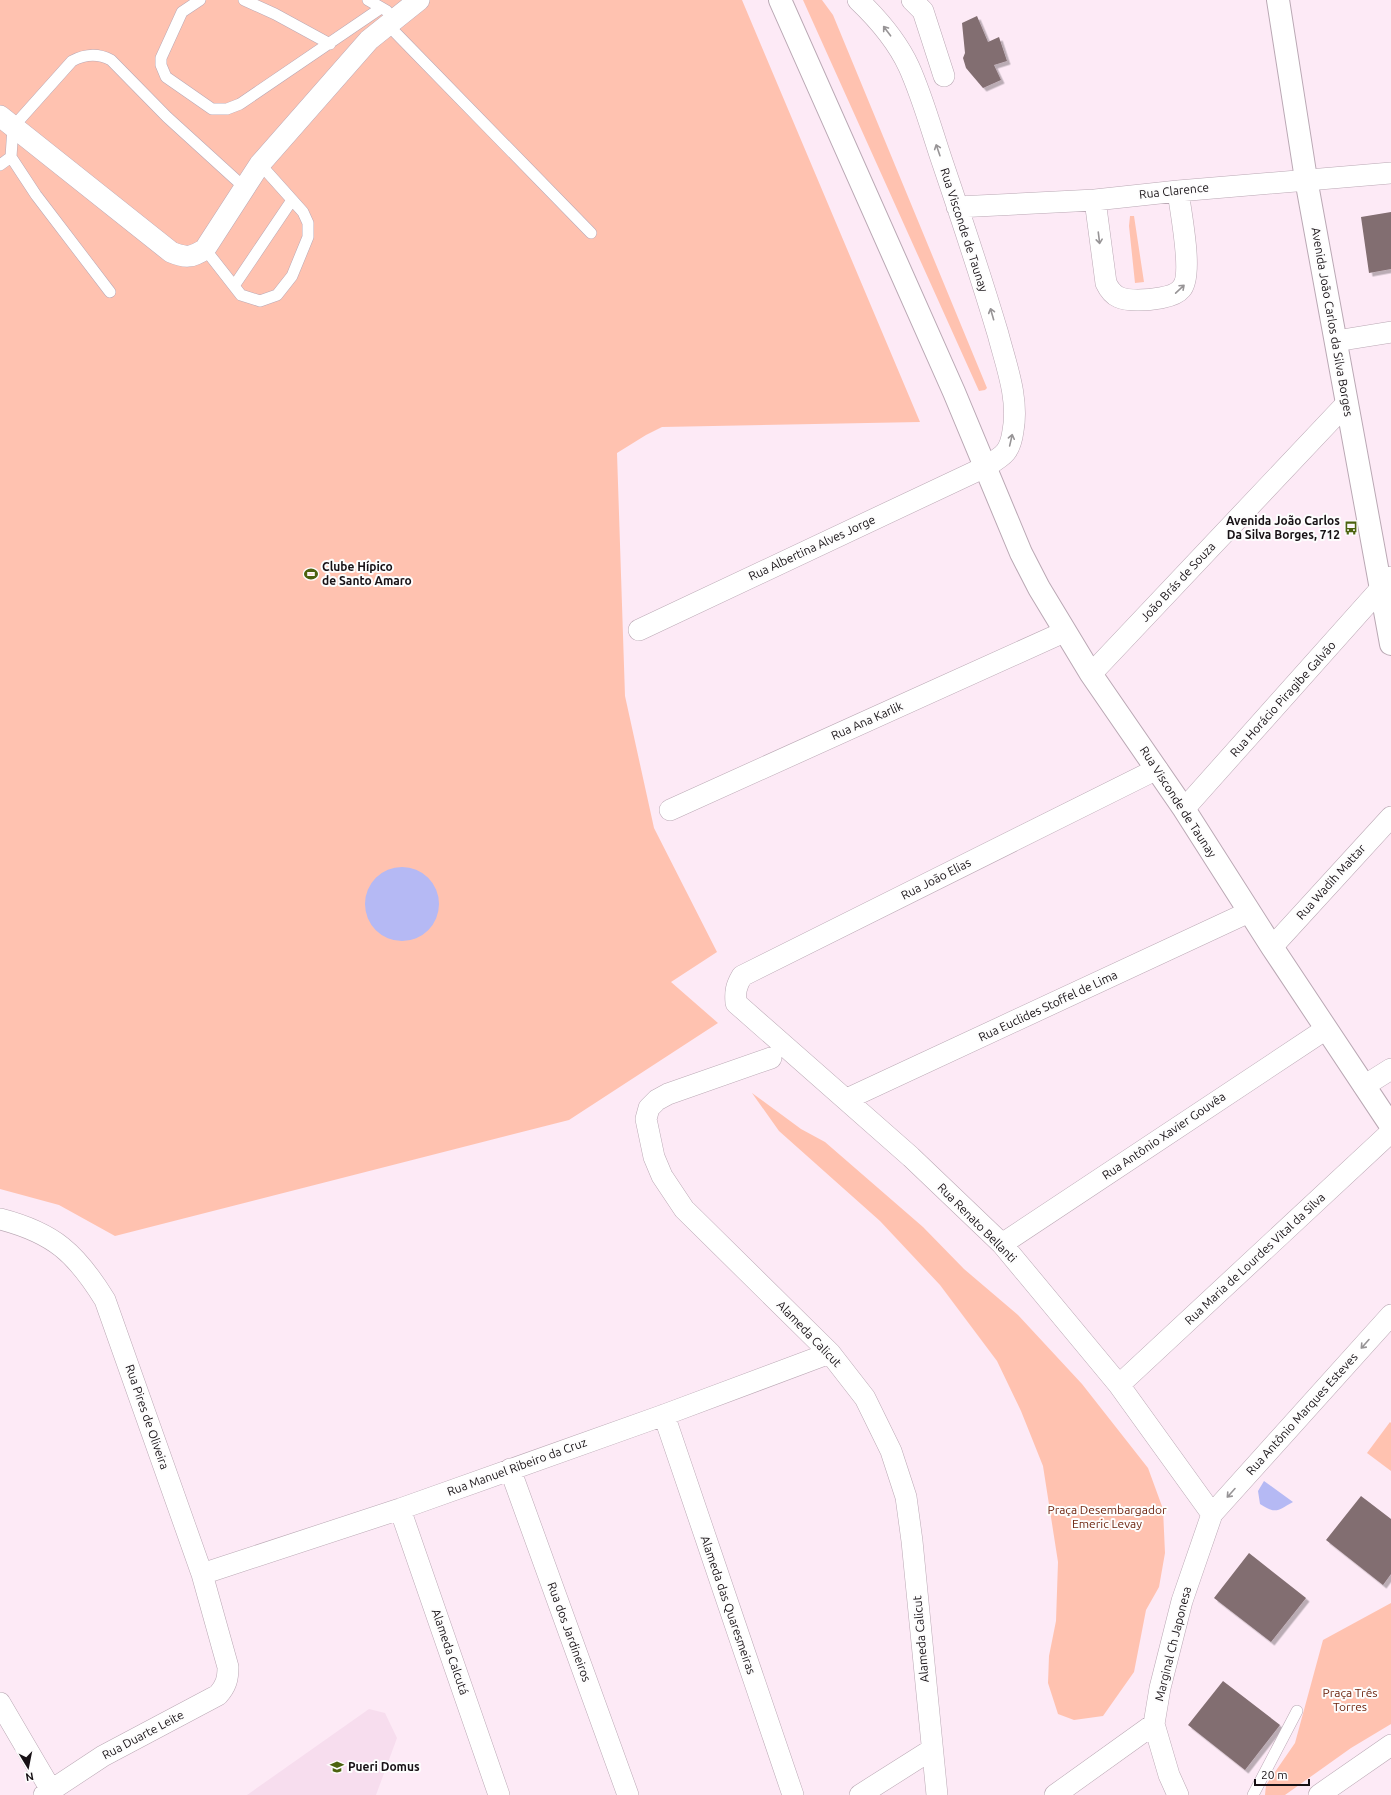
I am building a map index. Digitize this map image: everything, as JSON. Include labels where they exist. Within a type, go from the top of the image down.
[{"type":"street","points":[[6,121],[171,252],[183,258],[195,256],[205,249],[260,164],[389,17],[419,0]]},
{"type":"street","name":"Rua Visconde de Taunay","points":[[780,0],[985,467],[1021,553],[1064,632],[1091,674],[1184,809],[1272,948],[1391,1126]]},
{"type":"street","points":[[912,0],[923,11],[944,76]]},
{"type":"street","name":"Avenida João Carlos da Silva Borges","points":[[1278,0],[1306,179],[1346,403],[1386,582],[1391,644]]},
{"type":"street","name":"Rua Visconde de Taunay","points":[[861,1],[882,24],[896,44],[909,68],[991,310],[1009,373],[1014,403],[1013,430],[1009,447],[1004,456],[985,467]]},
{"type":"street","name":"Rua Clarence","points":[[957,207],[1095,200],[1178,190],[1391,173]]},
{"type":"street","points":[[1095,200],[1106,283],[1110,292],[1124,300],[1150,300],[1176,293],[1185,284],[1187,265],[1178,190]]},
{"type":"street","points":[[1336,341],[1391,332]]},
{"type":"street","name":"João Brás de Souza","points":[[1091,674],[1346,403]]},
{"type":"street","name":"Rua Albertina Alves Jorge","points":[[639,630],[985,467]]},
{"type":"street","name":"Rua Horácio Piragibe Galvão","points":[[1184,809],[1386,582]]},
{"type":"street","name":"Rua Ana Karlik","points":[[670,810],[1064,632]]},
{"type":"street","name":"Rua João Elias","points":[[736,1003],[735,993],[737,984],[742,976],[1157,769]]},
{"type":"street","name":"Rua Wadih Mattar","points":[[1272,948],[1391,817]]},
{"type":"street","name":"Rua Euclides Stoffel de Lima","points":[[847,1100],[1249,912]]},
{"type":"street","name":"Rua Renato Bellanti","points":[[736,1003],[911,1157],[1002,1244],[1119,1385],[1212,1514]]},
{"type":"street","name":"Rua Antônio Xavier Gouvêa","points":[[1002,1244],[1326,1028]]},
{"type":"street","name":"Alameda Calicut","points":[[771,1058],[668,1094],[657,1100],[649,1108],[646,1119],[654,1158],[662,1176],[684,1209],[830,1353],[865,1398],[891,1451],[906,1497],[912,1542],[931,1750],[937,1795]]},
{"type":"street","points":[[1364,1086],[1391,1069]]},
{"type":"street","name":"Rua Maria de Lourdes Vital da Silva","points":[[1119,1385],[1391,1132]]},
{"type":"street","name":"Rua Pires de Oliveira","points":[[0,1219],[27,1226],[51,1238],[73,1255],[89,1273],[105,1300],[202,1574],[228,1667]]},
{"type":"street","name":"Rua Antônio Marques Esteves","points":[[1212,1514],[1391,1315]]},
{"type":"street","name":"Rua Manuel Ribeiro da Cruz","points":[[202,1574],[400,1509],[664,1415],[830,1353]]},
{"type":"street","name":"Alameda das Quaresmeiras","points":[[664,1415],[793,1795]]},
{"type":"street","name":"Rua dos Jardineiros","points":[[510,1469],[628,1795]]},
{"type":"street","name":"Alameda Calcutá","points":[[400,1509],[499,1795]]},
{"type":"street","name":"Marginal Ch Japonesa","points":[[1178,1795],[1169,1775],[1154,1724],[1160,1688],[1182,1601],[1212,1514]]},
{"type":"street","name":"Rua Duarte Leite","points":[[47,1792],[104,1756],[218,1695],[228,1680],[228,1667]]},
{"type":"street","points":[[0,1703],[47,1792]]},
{"type":"street","points":[[1055,1795],[1154,1724]]},
{"type":"street","points":[[1319,1795],[1391,1745]]},
{"type":"street","points":[[860,1795],[931,1750]]},
{"type":"street","points":[[1169,1775],[1191,1795]]},
{"type":"lane","points":[[200,0],[182,12],[161,58],[161,65],[166,77],[212,109],[220,110],[235,107],[330,44],[389,17]]},
{"type":"lane","points":[[244,0],[275,14],[330,44]]},
{"type":"lane","points":[[368,0],[389,17],[591,233]]},
{"type":"lane","points":[[110,292],[36,195],[11,157],[6,121],[72,61],[79,57],[103,56],[111,60],[167,117],[245,188]]},
{"type":"lane","points":[[0,165],[11,157]]},
{"type":"lane","points":[[205,249],[241,295],[260,302],[277,295],[292,276],[308,237],[308,223],[303,212],[260,164]]},
{"type":"lane","points":[[234,286],[292,200]]},
{"type":"lane","points":[[1253,1795],[1297,1711]]},
{"type":"shaded area","name":"Pueri Domus","points":[[369,1709],[385,1713],[397,1738],[376,1795],[247,1795]]},
{"type":"green space","name":"Clube Hípico de Santo Amaro","points":[[0,0],[742,0],[920,422],[662,427],[617,453],[625,696],[654,828],[717,952],[671,982],[718,1023],[569,1120],[115,1236],[59,1205],[0,1189]]},
{"type":"green space","points":[[803,0],[822,0],[833,15],[987,388],[985,390],[979,391]]},
{"type":"green space","points":[[1130,216],[1134,216],[1144,282],[1135,283],[1129,226]]},
{"type":"green space","name":"Praça Desembargador Emeric Levay","points":[[752,1093],[801,1129],[825,1142],[923,1227],[964,1269],[1018,1315],[1082,1384],[1148,1468],[1163,1509],[1165,1553],[1159,1587],[1146,1610],[1134,1672],[1103,1716],[1074,1720],[1058,1714],[1048,1683],[1049,1656],[1056,1621],[1058,1562],[1043,1466],[1021,1411],[997,1361],[940,1285],[880,1221],[779,1131]]},
{"type":"green space","points":[[1390,1422],[1391,1423],[1391,1471],[1367,1453]]},
{"type":"green space","name":"Praça Três Torres","points":[[1391,1603],[1391,1724],[1351,1748],[1285,1795],[1265,1795],[1266,1785],[1295,1743],[1323,1640]]},
{"type":"water","points":[[402,867],[416,870],[428,878],[436,890],[439,904],[436,918],[428,930],[416,938],[402,941],[388,938],[376,930],[368,918],[365,904],[368,890],[376,878],[388,870]]},
{"type":"water","points":[[1264,1481],[1293,1502],[1277,1510],[1270,1509],[1260,1504],[1258,1491]]},
{"type":"building","points":[[977,16],[988,42],[999,37],[1007,61],[994,65],[1001,80],[983,88],[966,68],[963,58],[965,53],[962,23]]},
{"type":"building","points":[[1391,212],[1391,269],[1369,273],[1361,217]]},
{"type":"building","points":[[1361,1496],[1391,1519],[1391,1574],[1383,1585],[1326,1540]]},
{"type":"building","points":[[1249,1553],[1306,1598],[1271,1642],[1214,1598]]},
{"type":"building","points":[[1223,1681],[1280,1725],[1245,1770],[1188,1725]]},
{"type":"place","name":"Avenida João Carlos Da Silva Borges, 712","points":[[1351,528]]},
{"type":"place","name":"Clube Hípico de Santo Amaro","points":[[311,574]]},
{"type":"place","name":"Pueri Domus","points":[[337,1767]]}]
